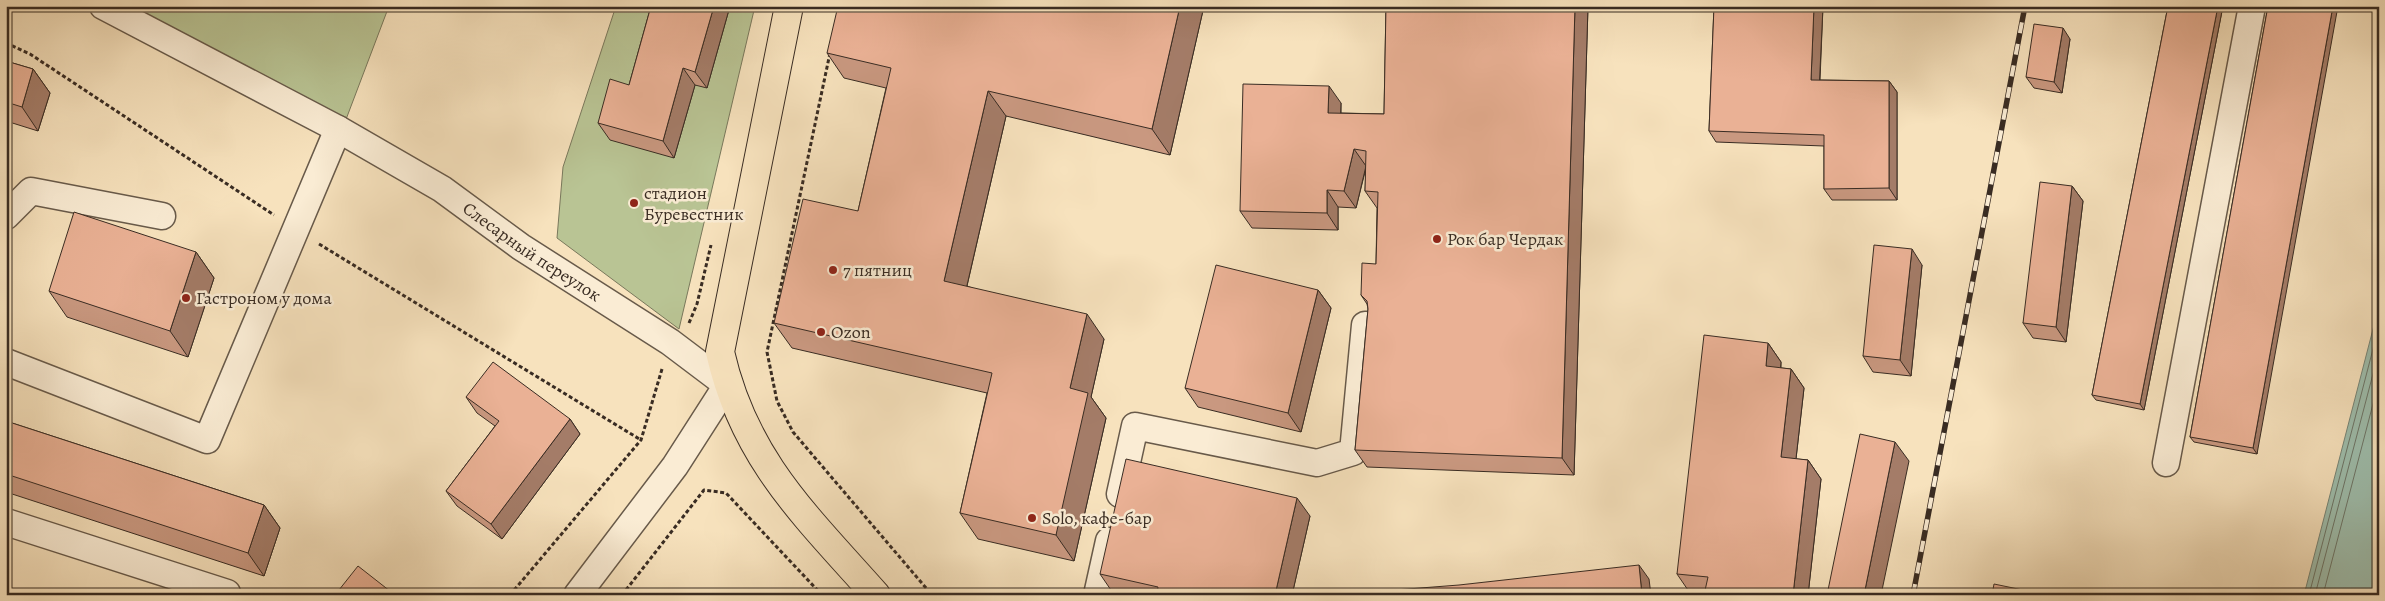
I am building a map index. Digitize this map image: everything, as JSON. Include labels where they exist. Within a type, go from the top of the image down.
[{"type":"main road","points":[[727,385],[720,352],[721,339],[789,6]]},
{"type":"main road","name":"Слесарный переулок","points":[[727,385],[754,446],[773,475],[803,514],[876,595]]},
{"type":"street","name":"Слесарный переулок","points":[[103,6],[338,129],[523,235],[727,385]]},
{"type":"street","points":[[2166,463],[2252,6]]},
{"type":"street","points":[[6,362],[208,440],[338,129]]},
{"type":"street","points":[[6,216],[31,191],[162,216]]},
{"type":"street","points":[[1097,595],[1135,426],[1317,463],[1353,452],[1365,325]]},
{"type":"street","points":[[577,595],[675,466],[727,385]]},
{"type":"street","points":[[6,522],[227,593]]},
{"type":"path","points":[[6,43],[30,54],[296,230],[641,440]]},
{"type":"path","points":[[832,45],[767,352],[777,401],[793,432],[932,595]]},
{"type":"path","points":[[510,595],[641,440],[670,342]]},
{"type":"path","points":[[622,595],[704,490],[726,492],[822,595]]},
{"type":"green space","points":[[115,6],[389,6],[345,122]]},
{"type":"green space","name":"стадион Буревестник","points":[[616,6],[755,6],[679,329],[557,238],[563,167]]},
{"type":"water","points":[[2379,306],[2379,595],[2304,595]]},
{"type":"building","points":[[651,6],[714,6],[695,72],[683,68],[663,141],[598,123],[610,79],[629,85]]},
{"type":"building","points":[[838,6],[1180,6],[1152,129],[988,91],[944,281],[1087,314],[1070,388],[1088,393],[1056,535],[960,513],[992,373],[774,323],[803,199],[858,211],[891,68],[827,53]]},
{"type":"building","points":[[1386,6],[1575,6],[1562,458],[1355,450],[1368,309],[1367,301],[1361,295],[1362,263],[1376,264],[1378,192],[1365,191],[1366,151],[1354,149],[1344,191],[1327,190],[1327,213],[1240,211],[1243,84],[1329,86],[1328,113],[1384,114]]},
{"type":"building","points":[[1714,6],[1814,6],[1811,80],[1889,81],[1889,188],[1824,189],[1824,135],[1709,131]]},
{"type":"building","points":[[2168,6],[2218,6],[2140,404],[2092,395]]},
{"type":"building","points":[[2268,6],[2333,6],[2253,448],[2190,437]]},
{"type":"building","points":[[2034,24],[2063,28],[2054,82],[2026,77]]},
{"type":"building","points":[[6,61],[33,69],[22,107],[6,102]]},
{"type":"building","points":[[2040,182],[2072,186],[2056,327],[2023,323]]},
{"type":"building","points":[[74,212],[196,252],[170,331],[49,291]]},
{"type":"building","points":[[1874,245],[1912,249],[1900,360],[1863,356]]},
{"type":"building","points":[[1216,265],[1318,290],[1288,413],[1185,388]]},
{"type":"building","points":[[1704,335],[1768,343],[1766,366],[1791,369],[1781,457],[1808,460],[1793,595],[1704,595],[1708,577],[1677,574]]},
{"type":"building","points":[[493,362],[570,419],[491,524],[446,491],[499,421],[466,397]]},
{"type":"building","points":[[6,421],[264,505],[248,553],[6,474]]},
{"type":"building","points":[[1860,434],[1895,442],[1864,595],[1827,595]]},
{"type":"building","points":[[1126,459],[1297,498],[1275,595],[1157,595],[1158,587],[1100,574]]},
{"type":"building","points":[[1639,565],[1642,595],[1382,595],[1382,591],[1459,585]]},
{"type":"building","points":[[358,566],[395,595],[335,595]]},
{"type":"building","points":[[1994,584],[2047,595],[1992,595]]},
{"type":"railway","points":[[1913,595],[2025,6]]},
{"type":"place","name":"стадион Буревестник","points":[[634,203]]},
{"type":"place","name":"Рок бар Чердак","points":[[1437,239]]},
{"type":"place","name":"7 пятниц","points":[[833,270]]},
{"type":"place","name":"Гастроном у дома","points":[[186,298]]},
{"type":"place","name":"Ozon","points":[[821,332]]},
{"type":"place","name":"Solo, кафе-бар","points":[[1032,518]]}]
